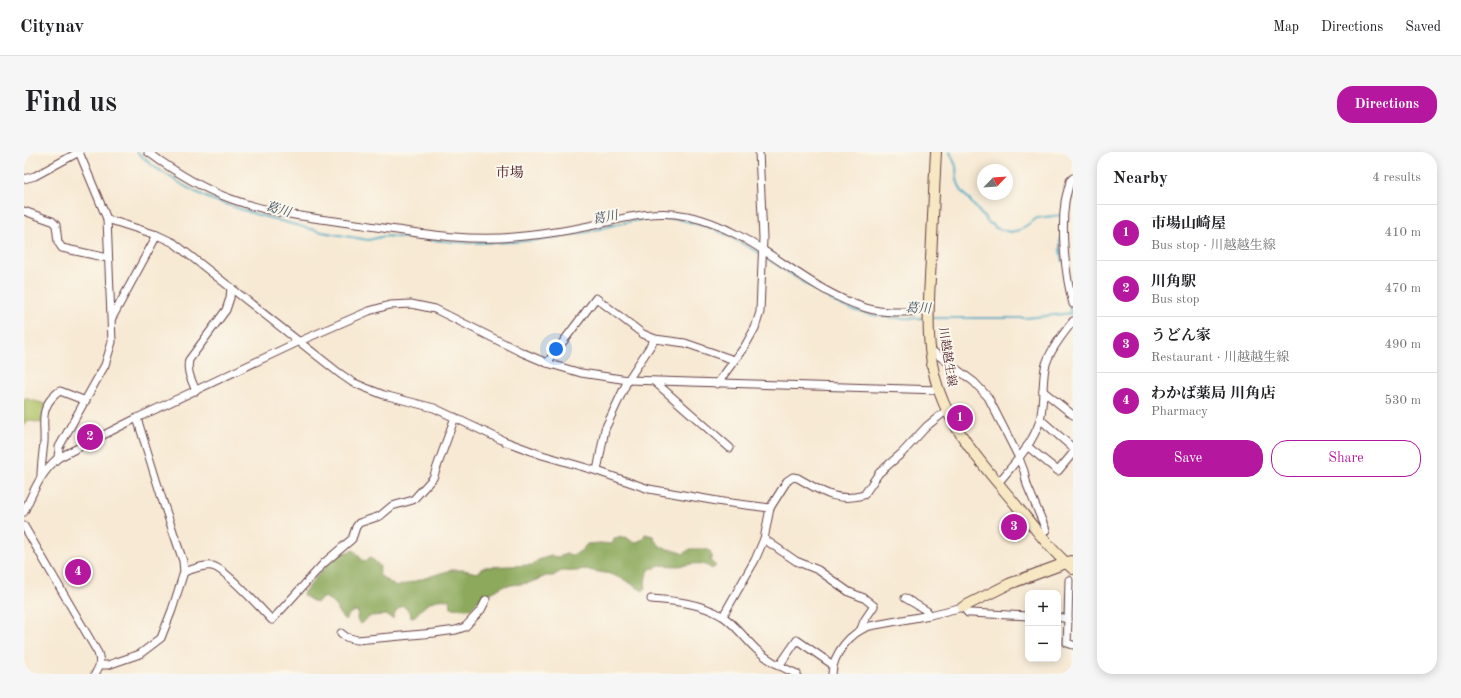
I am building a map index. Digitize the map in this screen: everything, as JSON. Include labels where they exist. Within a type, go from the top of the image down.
[{"type":"main road","name":"川越越生線","points":[[936,152],[928,315],[931,350],[939,390],[947,410],[964,439],[1041,536],[1071,564]]},
{"type":"main road","points":[[963,607],[1009,584],[1071,564]]},
{"type":"street","points":[[24,179],[35,176],[79,152],[107,219],[112,342],[105,365],[59,447],[58,458]]},
{"type":"street","points":[[148,152],[189,180],[235,200],[288,214],[414,233],[464,237],[509,238],[560,232],[641,215],[675,213],[702,219],[743,237],[824,290],[847,302],[869,309],[928,315]]},
{"type":"street","points":[[717,384],[755,328],[760,312],[763,249],[760,152]]},
{"type":"street","points":[[1073,178],[1070,181],[1065,201],[1064,226],[1064,251],[1073,304]]},
{"type":"street","points":[[24,211],[52,221],[56,225],[58,242],[62,248],[108,258]]},
{"type":"street","points":[[107,219],[157,235],[174,243],[298,342],[352,382],[384,395],[434,408],[504,441],[542,456],[597,471],[649,488],[723,502],[770,508]]},
{"type":"street","points":[[112,318],[157,235]]},
{"type":"street","points":[[196,391],[188,370],[189,360],[226,310],[230,298],[231,287]]},
{"type":"street","points":[[547,363],[596,298],[643,334],[655,339],[685,343],[734,360]]},
{"type":"street","points":[[24,512],[42,477],[50,465],[58,458],[137,418],[298,342],[380,307],[401,304],[411,304],[435,309],[521,352],[547,363],[581,374],[655,382],[939,390]]},
{"type":"street","points":[[998,483],[1019,458],[1036,430],[1043,403],[1045,368],[1048,357],[1073,321]]},
{"type":"street","points":[[597,471],[605,429],[628,380],[655,339]]},
{"type":"street","points":[[931,350],[974,382],[988,397],[1024,470],[1027,485],[1046,530],[1041,536]]},
{"type":"street","points":[[655,382],[730,448]]},
{"type":"street","points":[[42,477],[41,465],[44,441],[44,413],[48,402],[56,392],[60,391],[86,401]]},
{"type":"street","points":[[1043,391],[1073,415]]},
{"type":"street","points":[[723,616],[755,560],[764,539],[770,508],[787,481],[793,477],[798,478],[829,495],[850,498],[864,495],[879,473],[902,453],[927,426],[947,410]]},
{"type":"street","points":[[184,572],[206,566],[213,566],[231,578],[272,620],[324,563],[352,539],[356,527],[359,524],[380,516],[392,506],[413,500],[433,478],[455,417]]},
{"type":"street","points":[[100,665],[108,665],[140,654],[161,638],[184,572],[183,561],[137,418]]},
{"type":"street","points":[[1040,419],[1073,448]]},
{"type":"street","points":[[1027,446],[1058,471],[1073,453]]},
{"type":"street","points":[[24,526],[98,653],[100,665],[96,674]]},
{"type":"street","points":[[764,539],[796,561],[818,570],[849,592],[864,598],[874,606],[864,621],[861,629],[839,652],[832,665],[832,674]]},
{"type":"street","points":[[1069,580],[1067,643],[1073,645]]},
{"type":"street","points":[[905,598],[928,611],[930,615]]},
{"type":"street","points":[[650,599],[684,602],[723,616],[758,651],[779,666],[797,674]]},
{"type":"street","points":[[341,633],[346,637],[357,640],[456,630],[465,627],[481,610],[486,600]]},
{"type":"street","points":[[861,629],[963,607],[968,613],[1025,616]]},
{"type":"street","points":[[1061,618],[1068,619]]},
{"type":"street","points":[[779,666],[797,640],[832,665]]},
{"type":"green space","points":[[24,398],[45,404],[41,423],[28,420],[24,427]]},
{"type":"green space","points":[[645,534],[653,536],[663,548],[678,551],[683,554],[690,549],[706,549],[710,551],[712,557],[710,560],[716,566],[712,569],[708,566],[700,564],[678,566],[659,565],[656,568],[651,568],[645,580],[646,588],[643,591],[623,579],[610,574],[583,569],[577,571],[561,571],[553,576],[546,576],[529,583],[503,586],[479,600],[471,609],[451,608],[450,600],[438,600],[426,605],[415,616],[411,617],[410,612],[403,606],[396,611],[393,619],[386,615],[371,616],[360,624],[357,619],[358,611],[350,613],[345,620],[339,614],[335,605],[324,597],[316,603],[303,595],[305,590],[329,563],[340,555],[354,550],[362,560],[365,561],[370,558],[375,561],[380,567],[379,574],[396,587],[451,570],[464,570],[477,573],[485,567],[532,565],[538,560],[551,556],[558,557],[566,554],[574,555],[582,550],[587,544],[612,544],[615,538],[626,537],[634,543],[643,539]]},
{"type":"waterway","name":"葛川","points":[[137,152],[153,166],[186,187],[210,199],[255,214],[322,232],[368,240],[385,236],[467,243],[513,242],[549,239],[644,219],[678,219],[708,227],[727,235],[761,254]]},
{"type":"waterway","points":[[950,152],[956,166],[957,180],[961,190],[987,221],[996,228],[1010,232],[1020,230],[1037,218],[1061,215]]},
{"type":"waterway","points":[[1060,237],[1062,262]]},
{"type":"waterway","name":"葛川","points":[[764,257],[821,294],[845,307],[882,317],[926,318]]},
{"type":"waterway","points":[[1069,300],[1071,314]]},
{"type":"waterway","name":"葛川","points":[[932,318],[1026,318],[1073,313]]},
{"type":"place","name":"市場山崎屋","points":[[960,418]]},
{"type":"place","name":"川角駅","points":[[90,437]]},
{"type":"place","name":"うどん家","points":[[1014,527]]},
{"type":"place","name":"わかば薬局 川角店","points":[[78,572]]},
{"type":"district","name":"市場","points":[[510,173]]}]
